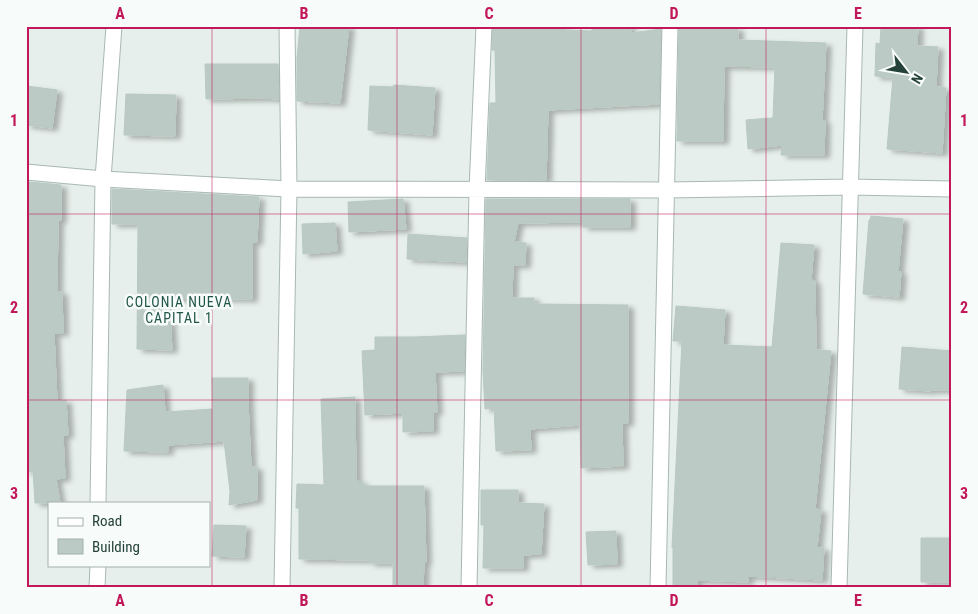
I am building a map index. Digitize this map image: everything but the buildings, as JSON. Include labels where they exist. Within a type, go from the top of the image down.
[{"type":"street","points":[[98,502],[103,179],[114,26]]},
{"type":"street","points":[[282,588],[289,189],[287,26]]},
{"type":"street","points":[[470,588],[477,190],[484,26]]},
{"type":"street","points":[[658,588],[670,26]]},
{"type":"street","points":[[839,588],[855,26]]},
{"type":"street","points":[[26,172],[103,179],[289,189],[666,190],[850,187],[952,189]]},
{"type":"street","points":[[97,588],[98,566]]},
{"type":"district","name":"COLONIA NUEVA CAPITAL 1","points":[[179,310]]}]
